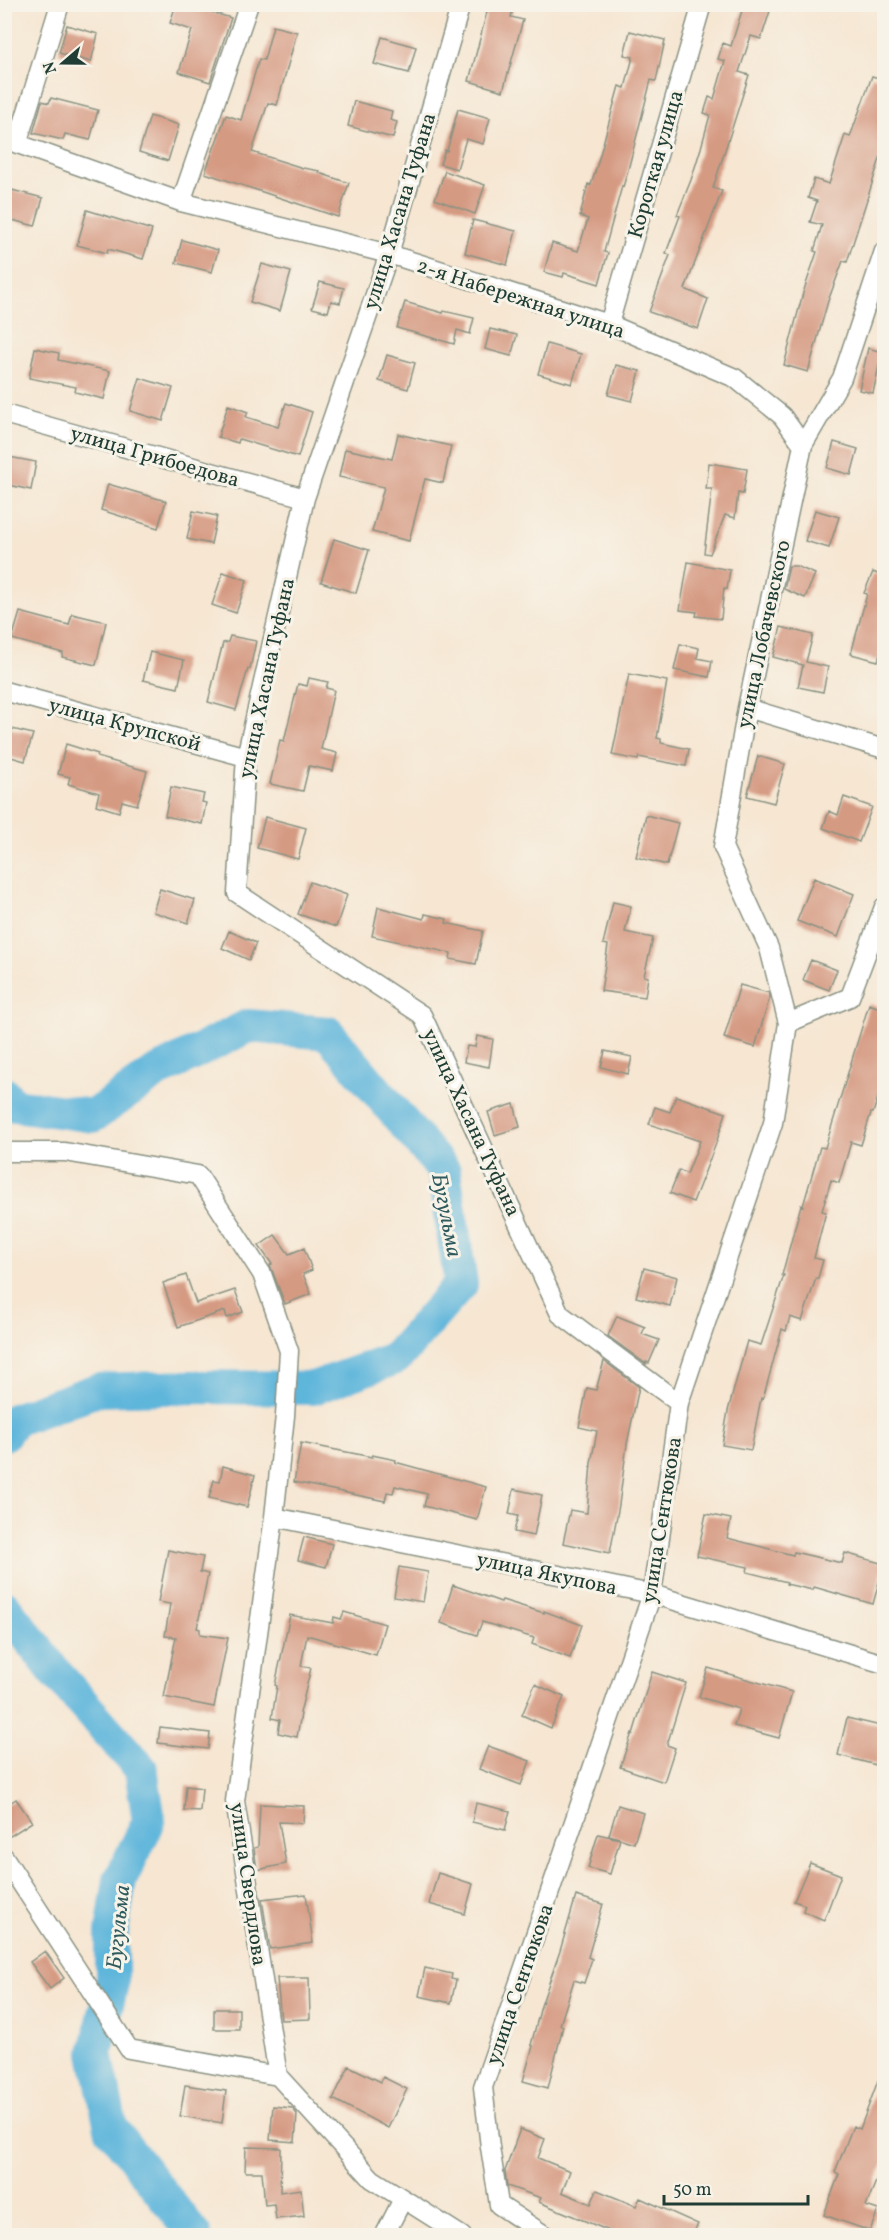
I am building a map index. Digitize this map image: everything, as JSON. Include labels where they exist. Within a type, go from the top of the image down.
[{"type":"street","points":[[11,142],[60,4]]},
{"type":"street","points":[[181,202],[249,4]]},
{"type":"street","name":"улица Хасана Туфана","points":[[461,4],[389,254],[304,498],[246,757],[237,892],[422,1014],[560,1314],[679,1403]]},
{"type":"street","name":"Короткая улица","points":[[609,324],[702,4]]},
{"type":"street","name":"2-я Набережная улица","points":[[11,142],[181,202],[389,254],[609,324],[735,378],[782,416],[803,445]]},
{"type":"street","name":"улица Лобачевского","points":[[788,1023],[769,948],[723,847],[747,708],[803,445],[842,378],[885,251]]},
{"type":"street","name":"улица Грибоедова","points":[[4,414],[304,498]]},
{"type":"street","name":"улица Крупской","points":[[4,691],[246,757]]},
{"type":"street","points":[[747,708],[885,749]]},
{"type":"street","points":[[788,1023],[850,997],[885,907]]},
{"type":"street","name":"улица Сентюкова","points":[[546,2235],[499,2205],[489,2147],[483,2087],[652,1594],[679,1403],[772,1123],[788,1023]]},
{"type":"street","name":"улица Свердлова","points":[[4,1152],[65,1152],[198,1175],[262,1274],[289,1351],[285,1416],[274,1517],[235,1801],[278,2076]]},
{"type":"street","name":"улица Якупова","points":[[274,1517],[652,1594],[885,1664]]},
{"type":"street","points":[[4,1857],[129,2049],[278,2076],[372,2179],[462,2235]]},
{"type":"street","points":[[384,2235],[403,2199]]},
{"type":"building","points":[[176,4],[209,4],[207,11],[231,18],[210,82],[179,72],[192,30],[170,23]]},
{"type":"building","points":[[489,4],[513,9],[511,17],[523,20],[503,91],[469,81]]},
{"type":"building","points":[[744,4],[770,11],[761,39],[751,36],[739,72],[749,75],[713,188],[722,191],[685,289],[708,299],[698,329],[649,312],[670,255],[666,253],[680,216],[677,215],[701,148],[710,115],[704,113],[709,97],[714,99],[725,61],[718,59],[723,43],[731,46]]},
{"type":"building","points":[[67,25],[98,34],[91,62],[59,53]]},
{"type":"building","points":[[273,26],[297,32],[277,105],[268,103],[252,152],[320,171],[319,173],[349,183],[338,217],[205,173],[226,115],[241,120],[259,59],[264,60]]},
{"type":"building","points":[[630,31],[665,40],[656,81],[651,80],[604,252],[608,253],[599,284],[564,273],[563,277],[544,272],[552,243],[578,251],[588,219],[580,216],[588,184],[591,185],[619,86],[625,88],[633,57],[624,55]]},
{"type":"building","points":[[382,37],[416,47],[409,73],[374,64]]},
{"type":"building","points":[[872,76],[885,80],[885,143],[847,262],[843,261],[828,301],[808,372],[784,365],[803,293],[817,252],[814,251],[822,225],[810,222],[817,201],[808,198],[814,179],[829,184],[845,135],[850,137]]},
{"type":"building","points":[[51,98],[98,110],[90,140],[65,134],[63,140],[33,133],[42,101],[49,103]]},
{"type":"building","points":[[354,101],[392,111],[390,120],[397,122],[393,138],[348,126]]},
{"type":"building","points":[[458,109],[490,118],[483,144],[466,139],[457,169],[440,164],[445,150],[447,151]]},
{"type":"building","points":[[150,116],[179,125],[168,161],[139,152]]},
{"type":"building","points":[[445,171],[485,185],[475,214],[435,199]]},
{"type":"building","points":[[4,188],[43,198],[35,226],[4,218]]},
{"type":"building","points":[[87,210],[152,230],[143,259],[108,249],[107,253],[77,245]]},
{"type":"building","points":[[473,220],[516,231],[507,265],[465,253]]},
{"type":"building","points":[[182,240],[218,250],[212,272],[176,263]]},
{"type":"building","points":[[262,264],[291,272],[280,311],[250,302]]},
{"type":"building","points":[[320,282],[344,288],[340,303],[331,301],[328,312],[312,308]]},
{"type":"building","points":[[405,302],[443,313],[444,311],[474,318],[470,334],[457,330],[454,344],[397,328]]},
{"type":"building","points":[[490,329],[517,335],[511,356],[485,349]]},
{"type":"building","points":[[547,344],[581,354],[572,384],[538,374]]},
{"type":"building","points":[[35,348],[59,353],[58,360],[110,371],[104,399],[75,392],[76,387],[29,378]]},
{"type":"building","points":[[868,348],[882,352],[873,393],[859,390]]},
{"type":"building","points":[[387,355],[415,363],[408,389],[379,381]]},
{"type":"building","points":[[616,365],[640,371],[632,401],[608,395]]},
{"type":"building","points":[[140,378],[173,388],[163,421],[130,411]]},
{"type":"building","points":[[286,403],[312,412],[298,457],[239,439],[238,443],[218,437],[228,405],[248,412],[246,417],[278,427]]},
{"type":"building","points":[[398,434],[451,446],[443,483],[425,479],[409,541],[372,532],[384,487],[339,477],[345,449],[392,459]]},
{"type":"building","points":[[834,442],[858,449],[851,475],[827,468]]},
{"type":"building","points":[[9,457],[36,462],[31,490],[4,484]]},
{"type":"building","points":[[709,463],[747,469],[743,494],[738,493],[735,518],[725,515],[710,554],[704,553],[712,489],[706,489]]},
{"type":"building","points":[[108,484],[166,501],[158,528],[101,510]]},
{"type":"building","points":[[815,510],[839,517],[829,548],[805,541]]},
{"type":"building","points":[[193,511],[217,516],[211,544],[187,539]]},
{"type":"building","points":[[334,539],[369,550],[356,593],[321,582]]},
{"type":"building","points":[[688,562],[730,570],[727,589],[724,588],[721,619],[696,616],[697,612],[680,610]]},
{"type":"building","points":[[789,566],[796,566],[815,574],[805,598],[784,589]]},
{"type":"building","points":[[223,572],[247,580],[236,613],[212,605]]},
{"type":"building","points":[[873,572],[885,577],[885,636],[878,661],[851,654],[867,594],[864,593]]},
{"type":"building","points":[[20,612],[69,625],[72,614],[106,622],[96,665],[62,657],[63,653],[12,639]]},
{"type":"building","points":[[781,627],[813,635],[806,662],[828,667],[823,692],[798,687],[803,665],[773,657]]},
{"type":"building","points":[[230,636],[256,641],[250,669],[248,669],[236,710],[208,702],[223,643],[228,642]]},
{"type":"building","points":[[680,644],[699,648],[697,658],[712,661],[709,677],[674,670]]},
{"type":"building","points":[[150,652],[184,660],[178,688],[143,680]]},
{"type":"building","points":[[629,674],[667,681],[657,738],[661,739],[661,743],[689,749],[686,766],[639,757],[638,760],[612,755]]},
{"type":"building","points":[[309,678],[328,682],[326,688],[334,690],[321,749],[337,753],[333,771],[309,766],[303,791],[270,784],[280,740],[284,741],[298,684],[307,686]]},
{"type":"building","points":[[4,727],[33,734],[25,761],[4,755]]},
{"type":"building","points":[[66,744],[98,754],[97,757],[147,771],[137,805],[122,801],[119,812],[96,805],[99,793],[68,784],[70,777],[58,774]]},
{"type":"building","points":[[758,756],[785,764],[774,803],[747,796]]},
{"type":"building","points":[[171,787],[204,794],[202,802],[206,803],[202,824],[165,816]]},
{"type":"building","points":[[844,797],[872,807],[859,842],[823,828],[829,811],[838,815]]},
{"type":"building","points":[[646,815],[678,823],[667,865],[636,857]]},
{"type":"building","points":[[265,817],[306,828],[298,859],[257,848]]},
{"type":"building","points":[[814,878],[854,894],[838,937],[797,921]]},
{"type":"building","points":[[310,882],[347,895],[336,927],[298,914]]},
{"type":"building","points":[[160,889],[195,900],[188,923],[153,912]]},
{"type":"building","points":[[613,902],[631,906],[625,932],[653,938],[644,976],[648,977],[645,997],[601,991],[608,945],[603,944]]},
{"type":"building","points":[[378,907],[424,919],[425,914],[447,919],[446,923],[483,931],[476,964],[450,959],[451,953],[372,936]]},
{"type":"building","points":[[229,931],[256,943],[249,960],[222,948]]},
{"type":"building","points":[[811,960],[837,970],[829,990],[803,980]]},
{"type":"building","points":[[740,985],[769,993],[770,997],[755,1047],[724,1038]]},
{"type":"building","points":[[869,1004],[885,1010],[885,1076],[861,1145],[851,1142],[839,1183],[831,1180],[822,1211],[826,1212],[814,1258],[823,1260],[818,1278],[816,1278],[802,1321],[790,1317],[786,1331],[782,1329],[763,1399],[761,1398],[751,1450],[722,1445],[728,1411],[747,1341],[761,1345],[784,1275],[782,1275],[801,1205],[803,1206],[820,1147],[825,1148]]},
{"type":"building","points":[[477,1036],[493,1039],[489,1067],[464,1062],[467,1046],[475,1047]]},
{"type":"building","points":[[605,1051],[632,1057],[628,1074],[601,1067]]},
{"type":"building","points":[[676,1096],[726,1113],[693,1202],[670,1193],[679,1170],[687,1174],[700,1141],[649,1124],[655,1107],[670,1112]]},
{"type":"building","points":[[514,1104],[520,1127],[495,1135],[488,1112]]},
{"type":"building","points":[[275,1235],[289,1254],[304,1248],[312,1270],[303,1274],[311,1294],[285,1304],[270,1265],[272,1264],[259,1246]]},
{"type":"building","points":[[644,1268],[677,1277],[670,1306],[636,1297]]},
{"type":"building","points":[[186,1275],[196,1303],[235,1290],[243,1312],[227,1318],[225,1311],[178,1327],[163,1283]]},
{"type":"building","points":[[617,1316],[645,1327],[642,1334],[659,1340],[649,1363],[646,1362],[646,1364],[608,1336]]},
{"type":"building","points":[[604,1361],[639,1387],[627,1444],[610,1553],[563,1543],[570,1510],[587,1513],[591,1463],[597,1431],[579,1427],[587,1388],[596,1390]]},
{"type":"building","points":[[301,1443],[396,1460],[395,1462],[486,1487],[477,1520],[424,1506],[427,1494],[395,1486],[393,1493],[387,1492],[385,1501],[294,1482]]},
{"type":"building","points":[[223,1466],[255,1475],[247,1507],[209,1498],[214,1480],[220,1481]]},
{"type":"building","points":[[514,1489],[542,1495],[534,1536],[514,1532],[518,1516],[509,1514]]},
{"type":"building","points":[[706,1514],[731,1519],[727,1538],[793,1555],[794,1552],[842,1563],[845,1553],[884,1564],[873,1604],[814,1587],[813,1590],[786,1584],[787,1582],[747,1572],[748,1567],[697,1556]]},
{"type":"building","points":[[304,1537],[332,1544],[326,1567],[298,1560]]},
{"type":"building","points":[[168,1550],[203,1557],[200,1572],[208,1574],[197,1628],[200,1629],[200,1634],[228,1638],[214,1707],[164,1697],[176,1637],[165,1636],[170,1604],[158,1602]]},
{"type":"building","points":[[399,1567],[428,1572],[423,1602],[394,1597]]},
{"type":"building","points":[[453,1585],[501,1602],[502,1600],[544,1613],[544,1611],[582,1625],[570,1658],[532,1644],[534,1638],[482,1622],[477,1635],[441,1623]]},
{"type":"building","points":[[344,1612],[385,1624],[376,1655],[307,1635],[301,1666],[311,1668],[300,1713],[297,1737],[278,1733],[280,1720],[272,1718],[277,1686],[275,1685],[290,1615],[333,1623],[334,1617],[341,1619]]},
{"type":"building","points":[[708,1668],[792,1692],[779,1738],[734,1726],[739,1709],[699,1697]]},
{"type":"building","points":[[652,1672],[686,1683],[667,1745],[675,1748],[664,1782],[620,1767]]},
{"type":"building","points":[[535,1684],[564,1697],[551,1728],[522,1715]]},
{"type":"building","points":[[847,1718],[885,1727],[876,1765],[838,1755]]},
{"type":"building","points":[[160,1727],[210,1733],[208,1749],[158,1743]]},
{"type":"building","points":[[488,1746],[530,1761],[521,1785],[479,1769]]},
{"type":"building","points":[[186,1786],[202,1788],[200,1811],[184,1810]]},
{"type":"building","points":[[16,1799],[32,1822],[4,1840],[4,1807]]},
{"type":"building","points":[[476,1803],[510,1811],[505,1830],[472,1822]]},
{"type":"building","points":[[260,1804],[304,1806],[303,1823],[279,1822],[286,1864],[257,1870],[254,1848],[258,1847]]},
{"type":"building","points":[[618,1805],[643,1813],[634,1843],[609,1835]]},
{"type":"building","points":[[598,1834],[620,1839],[610,1874],[588,1868]]},
{"type":"building","points":[[810,1863],[841,1875],[824,1920],[803,1911],[805,1905],[794,1901]]},
{"type":"building","points":[[438,1873],[473,1884],[465,1914],[429,1904]]},
{"type":"building","points":[[306,1894],[313,1943],[270,1949],[262,1899]]},
{"type":"building","points":[[576,1896],[603,1904],[588,1957],[592,1959],[584,1983],[574,1980],[560,2025],[563,2026],[548,2088],[523,2081],[541,2006]]},
{"type":"building","points":[[45,1951],[64,1978],[50,1989],[30,1962]]},
{"type":"building","points":[[425,1968],[452,1974],[451,1979],[456,1980],[451,2003],[419,1996]]},
{"type":"building","points":[[277,1978],[309,1978],[310,2019],[281,2020]]},
{"type":"building","points":[[214,2009],[239,2009],[239,2029],[214,2029]]},
{"type":"building","points":[[349,2066],[381,2082],[383,2077],[407,2089],[388,2128],[333,2099]]},
{"type":"building","points":[[883,2067],[885,2067],[885,2159],[866,2206],[878,2210],[870,2231],[824,2215],[839,2174],[835,2172],[853,2126],[860,2129]]},
{"type":"building","points":[[185,2085],[226,2091],[222,2123],[180,2116]]},
{"type":"building","points":[[273,2106],[292,2108],[297,2114],[295,2142],[270,2140]]},
{"type":"building","points":[[520,2129],[545,2139],[538,2158],[570,2171],[562,2192],[591,2204],[597,2190],[636,2206],[640,2198],[698,2224],[692,2235],[619,2235],[539,2202],[541,2198],[507,2186],[505,2171]]},
{"type":"building","points":[[246,2147],[281,2148],[280,2192],[301,2189],[304,2216],[276,2219],[274,2204],[265,2205],[262,2172],[245,2172]]},
{"type":"waterway","name":"Бугульма","points":[[4,1094],[14,1105],[93,1116],[155,1073],[248,1026],[328,1033],[444,1171],[461,1284],[396,1358],[313,1388],[192,1387],[97,1390],[14,1420],[4,1434]]},
{"type":"waterway","name":"Бугульма","points":[[4,1606],[55,1672],[141,1769],[149,1821],[120,1880],[112,1932],[112,1983],[96,2053],[111,2128],[195,2236]]}]
